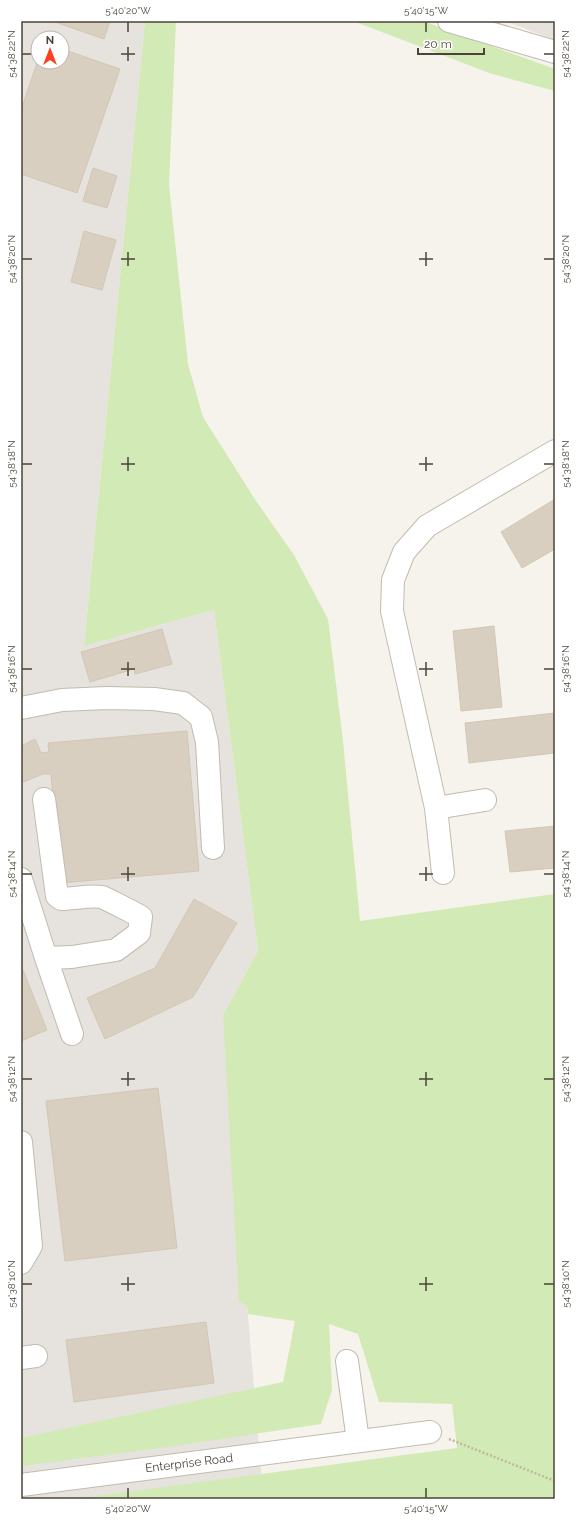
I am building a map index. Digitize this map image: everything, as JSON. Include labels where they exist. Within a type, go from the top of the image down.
[{"type":"street","points":[[450,21],[555,52]]},
{"type":"street","points":[[443,873],[436,808],[392,611],[393,580],[404,552],[426,526],[555,452]]},
{"type":"street","points":[[21,708],[62,700],[106,698],[154,699],[183,703],[200,717],[207,742],[213,848]]},
{"type":"street","points":[[44,799],[57,896],[61,899],[103,897],[117,906],[135,912],[141,918],[139,933],[116,950],[72,957],[46,958]]},
{"type":"street","points":[[436,808],[485,800]]},
{"type":"street","points":[[21,879],[72,1034]]},
{"type":"street","points":[[21,1142],[31,1246],[21,1263]]},
{"type":"street","points":[[347,1361],[358,1442]]},
{"type":"street","name":"Enterprise Road","points":[[21,1485],[430,1432]]},
{"type":"path","points":[[430,1432],[555,1481]]},
{"type":"shaded area","points":[[21,21],[145,21],[84,646],[214,610],[258,951],[223,1015],[262,1484],[164,1499],[21,1499]]},
{"type":"shaded area","points":[[505,21],[555,21],[555,40]]},
{"type":"green space","points":[[145,21],[176,21],[169,185],[188,364],[203,417],[256,501],[294,555],[328,619],[343,741],[360,921],[555,894],[555,1499],[73,1499],[457,1448],[452,1404],[379,1402],[358,1334],[329,1324],[332,1390],[321,1424],[168,1447],[21,1466],[21,1438],[283,1382],[295,1321],[248,1314],[247,1305],[239,1302],[223,1015],[258,951],[214,610],[84,646]]},
{"type":"green space","points":[[353,21],[423,21],[555,69],[555,91],[492,74]]},
{"type":"building","points":[[52,21],[110,21],[104,39]]},
{"type":"building","points":[[70,52],[120,69],[77,193],[21,174],[21,110],[35,70],[70,70]]},
{"type":"building","points":[[93,168],[117,176],[107,208],[83,201]]},
{"type":"building","points":[[84,231],[116,240],[102,290],[71,282]]},
{"type":"building","points":[[555,499],[555,549],[522,568],[501,532]]},
{"type":"building","points":[[494,626],[502,707],[461,711],[453,631]]},
{"type":"building","points":[[162,629],[172,664],[135,674],[134,669],[90,682],[81,652]]},
{"type":"building","points":[[555,713],[555,753],[469,763],[465,723]]},
{"type":"building","points":[[187,731],[199,871],[61,883],[51,774],[43,774],[21,783],[21,746],[35,739],[41,753],[49,752],[48,743]]},
{"type":"building","points":[[555,826],[555,868],[510,872],[505,831]]},
{"type":"building","points":[[194,899],[237,923],[193,997],[105,1039],[87,998],[155,968]]},
{"type":"building","points":[[21,965],[47,1030],[21,1041]]},
{"type":"building","points":[[158,1088],[177,1248],[65,1261],[46,1101]]},
{"type":"building","points":[[206,1322],[214,1383],[74,1402],[66,1340]]}]
